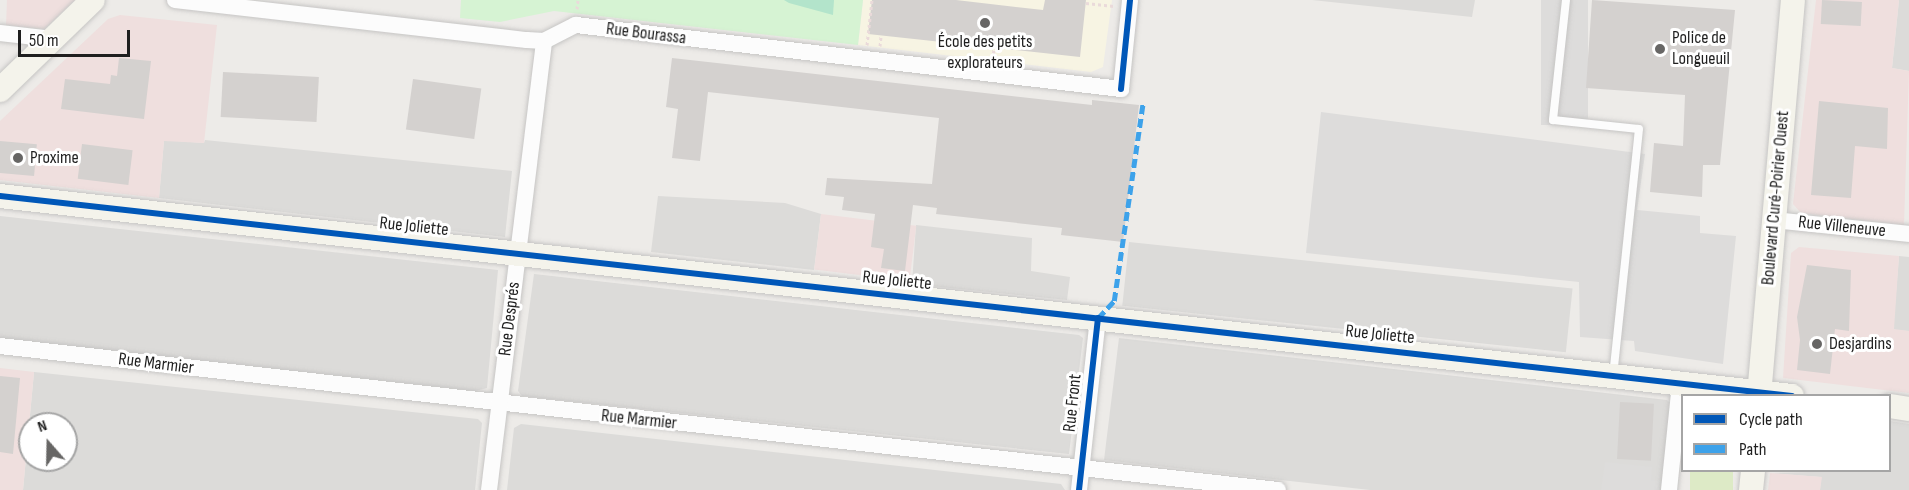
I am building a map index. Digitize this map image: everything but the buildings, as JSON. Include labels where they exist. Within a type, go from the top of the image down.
[{"type":"street","points":[[0,90],[93,0]]},
{"type":"street","points":[[175,0],[544,41]]},
{"type":"street","name":"Rue Bourassa","points":[[544,41],[576,25],[1121,89],[1130,0]]},
{"type":"street","name":"Boulevard Curé-Poirier Ouest","points":[[1759,394],[1793,0]]},
{"type":"street","points":[[0,33],[53,39]]},
{"type":"street","name":"Rue Després","points":[[489,490],[544,41]]},
{"type":"street","name":"Rue Joliette","points":[[0,196],[1680,383],[1759,394]]},
{"type":"street","name":"Rue Villeneuve","points":[[1774,220],[1909,234]]},
{"type":"street","name":"Rue Front","points":[[1079,490],[1098,318]]},
{"type":"street","name":"Rue Marmier","points":[[0,346],[1081,470],[1278,490]]},
{"type":"street","points":[[1669,490],[1680,383]]},
{"type":"street","points":[[1891,406],[1909,409]]},
{"type":"street","points":[[1751,490],[1753,472]]},
{"type":"lane","points":[[1566,0],[1553,120],[1639,129],[1612,376]]},
{"type":"path","points":[[577,14],[578,0]]},
{"type":"path","points":[[867,46],[872,0]]},
{"type":"path","points":[[1086,3],[1114,6]]},
{"type":"path","points":[[880,48],[881,36]]},
{"type":"path","points":[[993,61],[994,48]]},
{"type":"shaded area","points":[[7,0],[75,0],[44,29],[6,25]]},
{"type":"shaded area","name":"École des petits explorateurs","points":[[863,0],[1112,0],[1103,67],[1091,72],[858,45]]},
{"type":"shaded area","points":[[1312,0],[1475,0],[1472,17]]},
{"type":"shaded area","points":[[1541,0],[1588,0],[1588,125],[1541,125]]},
{"type":"shaded area","points":[[1816,0],[1899,0],[1892,68],[1909,71],[1904,225],[1801,213],[1793,204]]},
{"type":"shaded area","points":[[1899,0],[1909,0],[1909,71],[1892,68]]},
{"type":"shaded area","points":[[120,15],[217,25],[204,143],[164,141],[159,198],[0,180],[0,121],[108,19]]},
{"type":"shaded area","points":[[1321,112],[1645,154],[1637,210],[1700,216],[1700,233],[1736,236],[1723,364],[1635,351],[1634,341],[1580,337],[1579,282],[1306,253]]},
{"type":"shaded area","points":[[164,140],[204,143],[205,140],[512,171],[505,237],[159,198]]},
{"type":"shaded area","points":[[658,196],[785,203],[821,214],[814,270],[651,252]]},
{"type":"shaded area","points":[[821,214],[916,226],[909,281],[814,270]]},
{"type":"shaded area","points":[[0,216],[498,270],[487,388],[475,391],[0,339]]},
{"type":"shaded area","points":[[916,225],[1032,238],[1031,271],[1070,277],[1067,300],[912,284]]},
{"type":"shaded area","points":[[1129,242],[1573,289],[1566,352],[1122,306]]},
{"type":"shaded area","points":[[1799,247],[1899,256],[1894,329],[1909,331],[1909,393],[1783,378],[1791,253]]},
{"type":"shaded area","points":[[1899,256],[1909,257],[1909,331],[1893,330]]},
{"type":"shaded area","points":[[534,274],[1079,335],[1083,338],[1069,454],[522,396],[518,391]]},
{"type":"shaded area","points":[[1119,338],[1667,400],[1671,404],[1661,490],[1370,490],[1104,460]]},
{"type":"shaded area","points":[[0,368],[34,372],[30,412],[18,412],[18,472],[25,472],[23,490],[0,490]]},
{"type":"shaded area","points":[[34,372],[478,419],[482,423],[475,490],[23,490],[25,472],[78,472],[78,412],[30,412]]},
{"type":"shaded area","points":[[1891,421],[1909,424],[1909,490],[1820,490],[1821,477],[1770,473],[1891,472]]},
{"type":"shaded area","points":[[521,424],[1061,484],[1065,490],[507,490],[514,428]]},
{"type":"shaded area","points":[[1605,462],[1652,467],[1651,480],[1660,481],[1659,490],[1601,490]]},
{"type":"shaded area","points":[[1770,473],[1822,477],[1820,490],[1768,490]]},
{"type":"green space","points":[[461,0],[863,0],[858,45],[554,11],[500,22],[460,18]]},
{"type":"green space","points":[[784,0],[834,0],[833,15],[789,3]]},
{"type":"green space","points":[[1690,472],[1733,472],[1733,490],[1690,490]]},
{"type":"marked path","points":[[1098,318],[1114,301],[1143,103]]},
{"type":"cycle path","points":[[1121,89],[1130,0]]},
{"type":"cycle path","points":[[0,196],[1774,394]]},
{"type":"cycle path","points":[[1079,490],[1098,318]]},
{"type":"place","name":"École des petits explorateurs","points":[[985,23]]},
{"type":"place","name":"Police de Longueuil","points":[[1660,49]]},
{"type":"place","name":"Proxime","points":[[18,158]]},
{"type":"place","name":"Desjardins","points":[[1817,344]]}]
